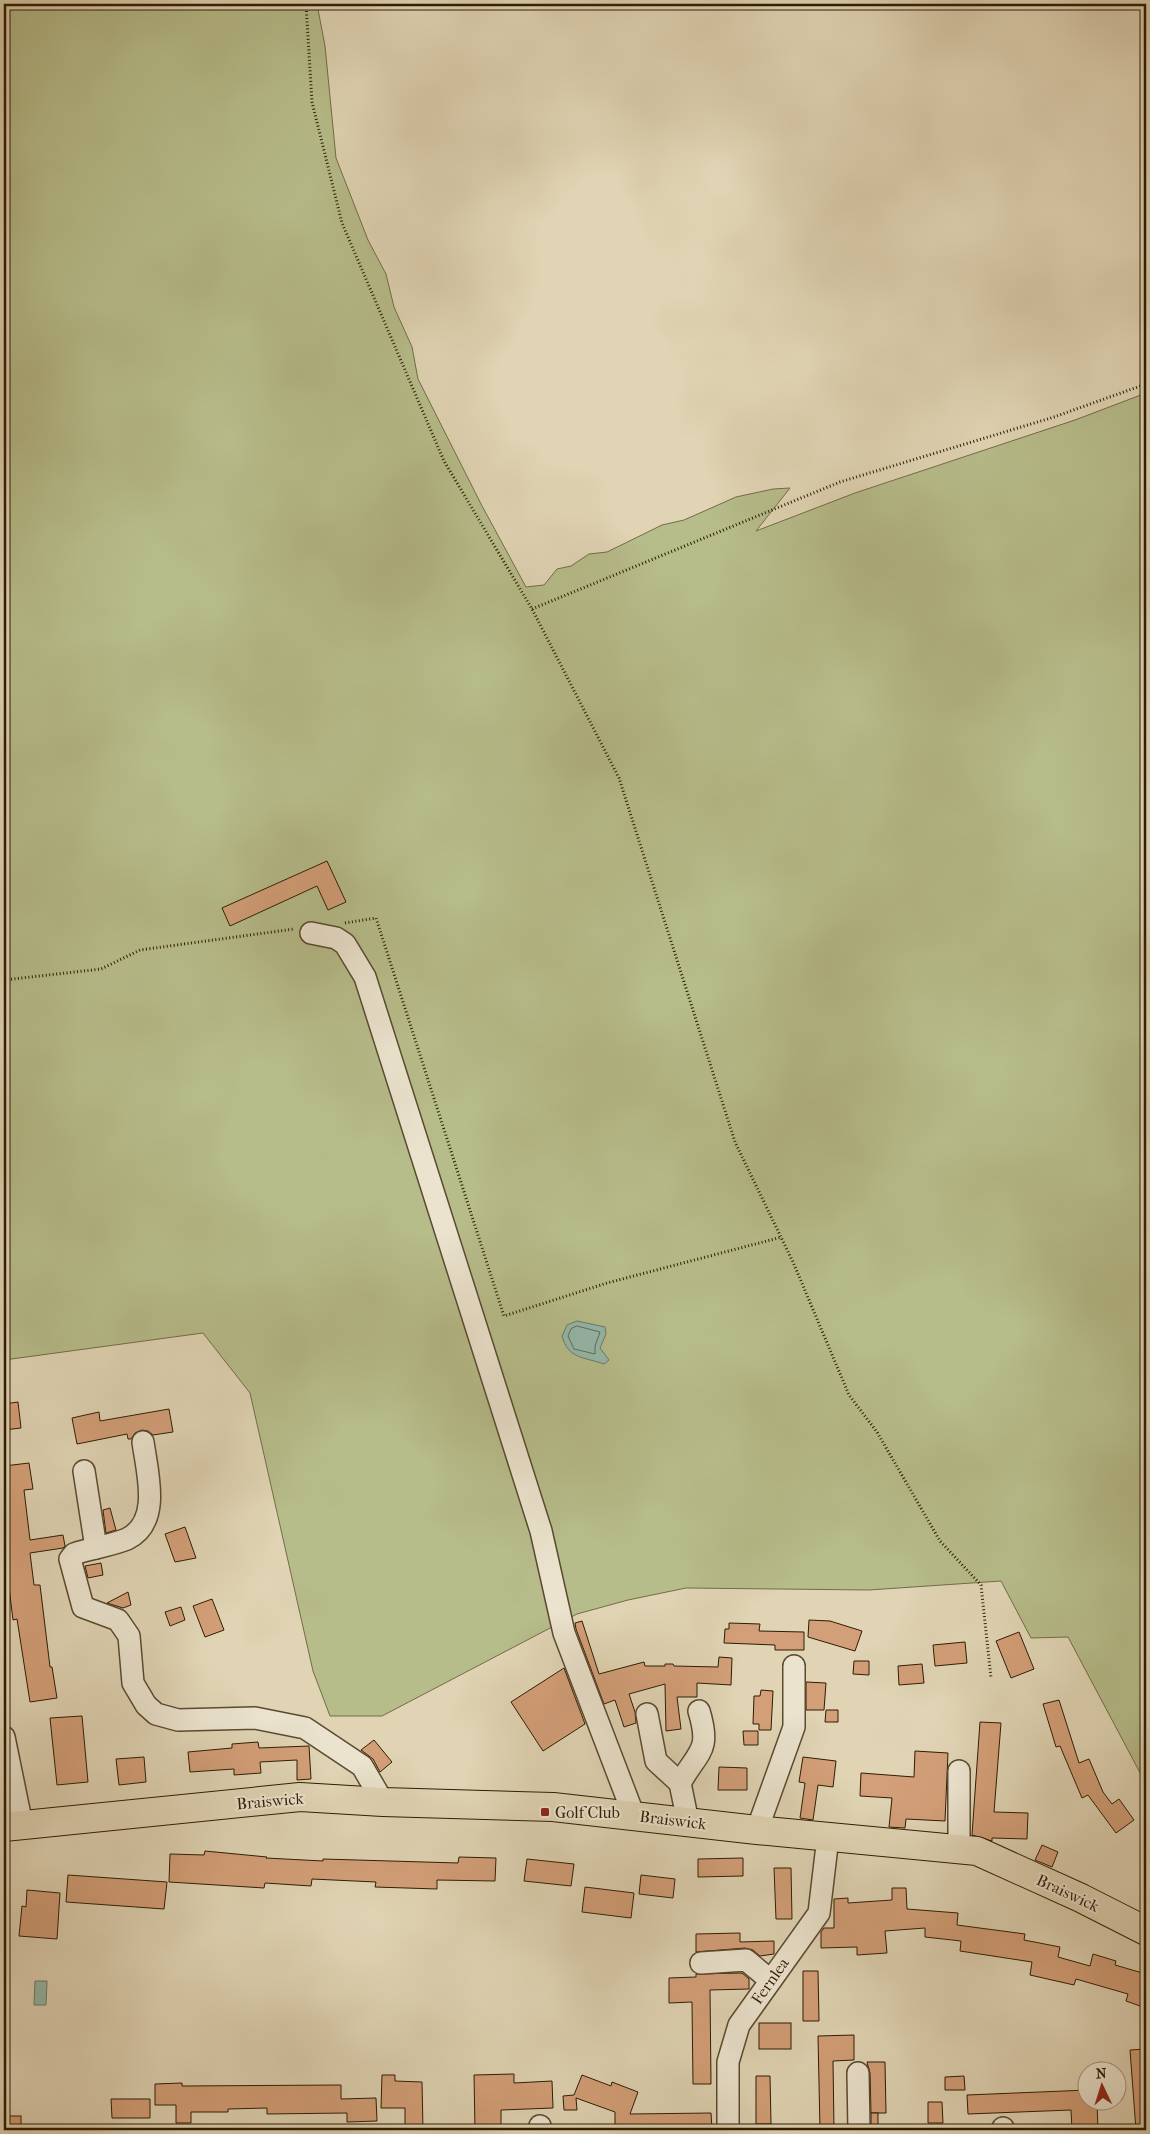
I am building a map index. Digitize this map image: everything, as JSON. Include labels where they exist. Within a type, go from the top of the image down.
[{"type":"main road","name":"Braiswick","points":[[13,1826],[300,1797],[383,1802],[553,1807],[757,1830],[977,1851],[1081,1898],[1146,1931]]},
{"type":"street","points":[[311,934],[336,938],[345,944],[365,977],[541,1531],[564,1633],[634,1816]]},
{"type":"street","points":[[143,1442],[149,1494],[146,1520],[135,1534],[115,1543],[74,1554],[70,1559],[83,1607],[118,1620],[129,1636],[133,1683],[146,1705],[156,1714],[178,1720],[255,1718],[305,1728],[362,1766],[383,1802]]},
{"type":"street","points":[[84,1471],[96,1548]]},
{"type":"street","points":[[757,1830],[794,1728],[794,1666]]},
{"type":"street","points":[[680,1783],[704,1746],[704,1728],[699,1711]]},
{"type":"street","points":[[647,1714],[656,1761],[680,1783],[688,1822]]},
{"type":"street","points":[[4,1737],[13,1826]]},
{"type":"street","points":[[959,1771],[959,1850]]},
{"type":"street","name":"Fernlea","points":[[728,2130],[728,2062],[740,2025],[819,1913],[828,1837]]},
{"type":"street","points":[[701,1964],[746,1960],[770,1980]]},
{"type":"street","points":[[858,2073],[859,2130]]},
{"type":"path","points":[[306,4],[312,102],[342,223],[444,462],[532,609],[619,778],[735,1142],[790,1254],[849,1395],[877,1432],[940,1542],[981,1585],[991,1678]]},
{"type":"path","points":[[532,609],[840,482],[1054,417],[1146,384]]},
{"type":"green space","points":[[4,4],[317,4],[325,46],[336,158],[368,240],[386,274],[394,307],[412,347],[418,379],[481,504],[526,587],[544,585],[557,569],[571,566],[589,554],[607,552],[662,525],[684,520],[736,497],[773,489],[790,488],[756,531],[855,493],[1075,420],[1146,393],[1146,1784],[1068,1637],[1031,1638],[1001,1581],[869,1590],[686,1588],[628,1600],[577,1614],[382,1716],[330,1716],[313,1671],[250,1393],[203,1333],[4,1360]]},
{"type":"water","points":[[577,1321],[605,1327],[606,1334],[600,1348],[609,1360],[604,1364],[578,1356],[568,1349],[562,1336],[567,1325]]},
{"type":"water","points":[[35,1981],[47,1981],[46,2005],[34,2005]]},
{"type":"building","points":[[327,861],[346,902],[328,910],[317,886],[230,926],[222,908]]},
{"type":"building","points":[[18,1402],[21,1428],[4,1430],[4,1404]]},
{"type":"building","points":[[169,1409],[173,1432],[153,1435],[148,1431],[142,1430],[135,1433],[131,1439],[128,1439],[127,1434],[77,1444],[72,1418],[99,1412],[100,1421]]},
{"type":"building","points":[[29,1463],[33,1489],[24,1490],[30,1540],[63,1535],[65,1546],[63,1548],[30,1553],[34,1585],[40,1585],[50,1667],[52,1667],[57,1698],[30,1702],[17,1619],[13,1620],[8,1579],[4,1579],[4,1466]]},
{"type":"building","points":[[110,1508],[116,1530],[106,1533],[103,1510]]},
{"type":"building","points":[[185,1527],[196,1558],[175,1562],[165,1534]]},
{"type":"building","points":[[101,1563],[103,1575],[88,1578],[85,1566]]},
{"type":"building","points":[[128,1592],[131,1605],[123,1608],[107,1603]]},
{"type":"building","points":[[212,1599],[224,1630],[205,1637],[193,1606]]},
{"type":"building","points":[[181,1607],[185,1620],[170,1626],[165,1612]]},
{"type":"building","points":[[809,1620],[830,1621],[862,1631],[855,1651],[808,1637]]},
{"type":"building","points":[[582,1621],[599,1674],[644,1662],[645,1666],[673,1664],[674,1666],[718,1667],[719,1657],[732,1658],[731,1685],[697,1683],[697,1697],[677,1697],[681,1729],[666,1731],[665,1684],[629,1694],[635,1712],[636,1723],[624,1727],[615,1700],[604,1704],[576,1629],[575,1623]]},
{"type":"building","points":[[729,1623],[760,1624],[759,1631],[804,1632],[804,1650],[775,1650],[775,1645],[724,1643],[725,1629],[729,1629]]},
{"type":"building","points":[[1019,1632],[1034,1669],[1011,1678],[996,1641]]},
{"type":"building","points":[[965,1642],[967,1663],[935,1666],[933,1645]]},
{"type":"building","points":[[854,1661],[869,1661],[869,1675],[853,1674]]},
{"type":"building","points":[[922,1664],[924,1683],[899,1685],[898,1666]]},
{"type":"building","points":[[564,1668],[585,1724],[543,1751],[511,1702]]},
{"type":"building","points":[[806,1682],[826,1683],[824,1710],[806,1710]]},
{"type":"building","points":[[761,1690],[773,1691],[771,1730],[759,1730],[759,1724],[753,1724],[754,1696],[760,1696]]},
{"type":"building","points":[[1059,1700],[1079,1763],[1089,1759],[1103,1792],[1112,1804],[1119,1799],[1134,1820],[1116,1833],[1088,1795],[1082,1798],[1060,1746],[1056,1747],[1043,1704]]},
{"type":"building","points":[[826,1710],[838,1710],[838,1722],[825,1722]]},
{"type":"building","points":[[82,1716],[88,1782],[57,1785],[50,1718]]},
{"type":"building","points":[[980,1722],[1001,1723],[994,1812],[1028,1813],[1027,1839],[992,1838],[992,1841],[972,1835]]},
{"type":"building","points":[[743,1731],[758,1731],[758,1745],[744,1745]]},
{"type":"building","points":[[374,1740],[392,1762],[380,1772],[373,1759],[361,1750]]},
{"type":"building","points":[[258,1742],[259,1748],[309,1746],[311,1779],[297,1780],[297,1760],[260,1762],[261,1773],[234,1775],[234,1769],[190,1772],[188,1752],[232,1748],[232,1744]]},
{"type":"building","points":[[915,1751],[948,1753],[945,1821],[906,1819],[905,1828],[889,1827],[892,1798],[860,1796],[861,1773],[914,1777]]},
{"type":"building","points":[[144,1757],[146,1782],[119,1785],[116,1759]]},
{"type":"building","points":[[803,1757],[836,1761],[833,1787],[818,1785],[813,1820],[800,1818],[805,1783],[799,1782]]},
{"type":"building","points":[[719,1767],[747,1768],[747,1790],[718,1790]]},
{"type":"building","points":[[1042,1845],[1058,1852],[1052,1867],[1035,1860]]},
{"type":"building","points":[[205,1851],[266,1858],[323,1861],[323,1859],[458,1863],[459,1857],[496,1858],[495,1881],[437,1880],[437,1889],[375,1887],[376,1882],[312,1879],[311,1886],[265,1883],[264,1888],[169,1882],[170,1854],[204,1855]]},
{"type":"building","points":[[743,1858],[743,1876],[698,1877],[698,1859]]},
{"type":"building","points":[[527,1859],[574,1864],[571,1886],[524,1881]]},
{"type":"building","points":[[774,1868],[791,1868],[792,1919],[776,1919]]},
{"type":"building","points":[[68,1875],[167,1882],[164,1909],[66,1902]]},
{"type":"building","points":[[641,1875],[675,1879],[673,1898],[639,1894]]},
{"type":"building","points":[[585,1887],[634,1893],[631,1918],[582,1912]]},
{"type":"building","points":[[892,1888],[906,1888],[907,1909],[958,1913],[957,1925],[1025,1934],[1024,1940],[1060,1947],[1058,1957],[1090,1966],[1093,1954],[1116,1961],[1115,1965],[1146,1974],[1146,1995],[1143,2007],[1126,2001],[1128,1994],[1076,1979],[1074,1985],[1030,1975],[1032,1962],[960,1951],[961,1941],[925,1937],[925,1928],[885,1931],[887,1953],[857,1955],[857,1947],[821,1948],[821,1932],[824,1928],[834,1928],[834,1899],[848,1898],[848,1903],[892,1900]]},
{"type":"building","points":[[27,1890],[60,1893],[57,1939],[19,1936],[22,1906],[26,1907]]},
{"type":"building","points":[[740,1933],[740,1942],[774,1941],[774,1954],[760,1956],[753,1950],[745,1948],[696,1952],[696,1934]]},
{"type":"building","points":[[803,1971],[818,1971],[819,2021],[803,2021]]},
{"type":"building","points":[[742,1973],[749,1979],[749,1989],[710,1990],[711,2084],[693,2084],[692,2002],[669,2003],[669,1978],[696,1977],[696,1974]]},
{"type":"building","points":[[759,2023],[791,2023],[791,2049],[759,2049]]},
{"type":"building","points":[[854,2035],[854,2060],[833,2061],[834,2130],[820,2130],[818,2036]]},
{"type":"building","points":[[1146,2049],[1146,2130],[1136,2130],[1130,2050]]},
{"type":"building","points":[[867,2062],[885,2062],[886,2113],[871,2113],[870,2073]]},
{"type":"building","points":[[514,2074],[514,2083],[552,2081],[553,2108],[501,2110],[501,2130],[475,2130],[474,2075]]},
{"type":"building","points":[[382,2075],[395,2075],[395,2081],[422,2082],[423,2130],[405,2130],[405,2108],[381,2108]]},
{"type":"building","points":[[582,2075],[611,2086],[612,2082],[638,2092],[630,2114],[711,2113],[712,2129],[615,2130],[615,2112],[576,2098],[577,2110],[564,2110],[563,2096],[574,2095]]},
{"type":"building","points":[[756,2076],[770,2076],[771,2124],[756,2124]]},
{"type":"building","points":[[964,2076],[965,2090],[945,2090],[945,2077]]},
{"type":"building","points":[[182,2083],[182,2086],[341,2085],[341,2099],[376,2098],[377,2121],[347,2122],[347,2113],[267,2114],[267,2108],[228,2109],[228,2112],[191,2112],[191,2123],[176,2123],[176,2105],[155,2105],[155,2084]]},
{"type":"building","points":[[1078,2090],[1078,2112],[1097,2112],[1098,2130],[1072,2130],[1071,2110],[968,2114],[967,2095]]},
{"type":"building","points":[[111,2099],[150,2099],[150,2118],[112,2118]]},
{"type":"building","points":[[928,2102],[942,2102],[943,2123],[928,2123]]},
{"type":"building","points":[[871,2113],[878,2113],[878,2130],[871,2130]]},
{"type":"building","points":[[4,2116],[21,2116],[21,2130],[4,2130]]},
{"type":"place","name":"Golf Club","points":[[545,1812]]}]
